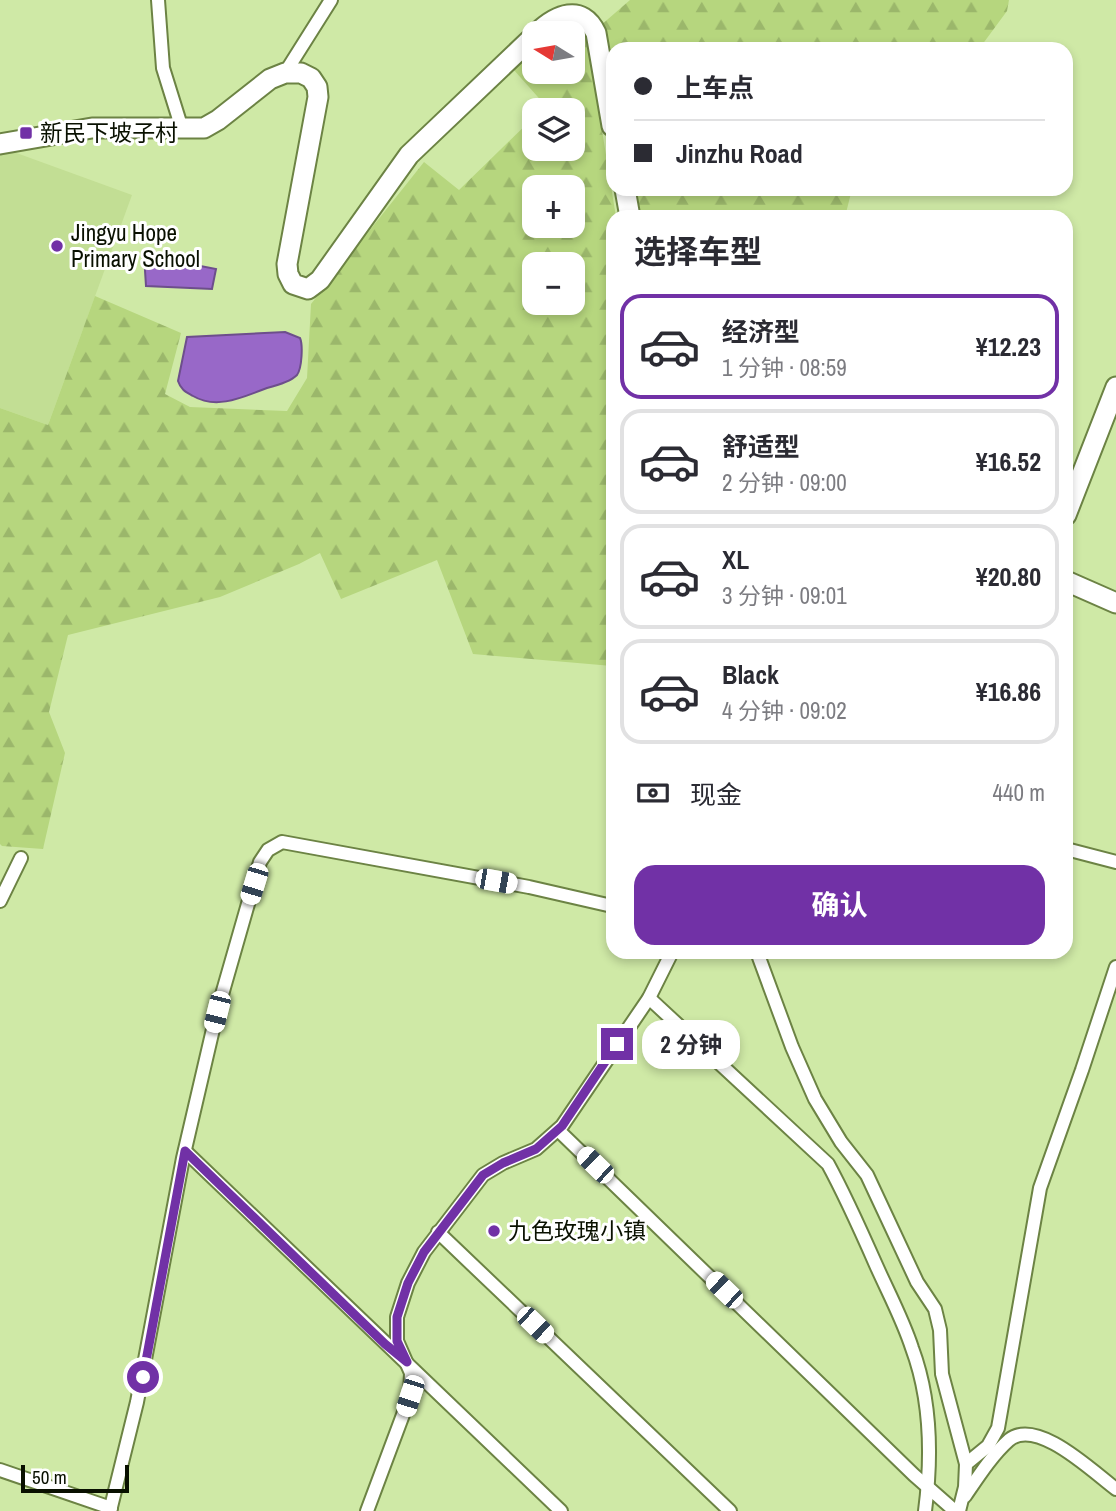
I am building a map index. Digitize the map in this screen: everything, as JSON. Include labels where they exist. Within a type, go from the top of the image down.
[{"type":"main road","points":[[551,21],[567,8],[592,23],[606,91]]},
{"type":"main road","points":[[0,144],[92,128],[204,128],[270,79],[285,73],[301,73],[311,78],[318,92],[287,264],[289,280],[308,289],[320,280],[409,155],[522,47]]},
{"type":"main road","points":[[1073,497],[1116,387]]},
{"type":"main road","points":[[1073,584],[1116,603]]},
{"type":"street","points":[[158,0],[163,68],[182,129]]},
{"type":"street","points":[[285,73],[331,0]]},
{"type":"street","points":[[0,1470],[110,1510],[148,1352],[185,1151],[217,1012],[260,862],[272,846],[282,842],[540,889],[606,905]]},
{"type":"street","points":[[1073,851],[1116,862]]},
{"type":"street","points":[[0,901],[21,858]]},
{"type":"street","points":[[366,1511],[410,1396],[411,1373],[397,1341],[397,1317],[408,1283],[438,1232],[483,1175],[536,1149],[558,1130],[649,998],[668,959]]},
{"type":"street","points":[[760,959],[792,1047],[815,1099],[841,1142],[867,1175],[917,1282],[935,1309],[940,1330],[942,1374],[965,1464],[959,1507]]},
{"type":"street","points":[[965,1464],[988,1446],[998,1428],[1040,1188],[1116,967]]},
{"type":"street","points":[[649,998],[828,1164],[843,1191],[913,1348],[924,1398],[929,1442],[925,1511]]},
{"type":"street","points":[[558,1130],[928,1487],[959,1507]]},
{"type":"street","points":[[185,1151],[561,1511]]},
{"type":"street","points":[[438,1232],[730,1511]]},
{"type":"street","points":[[959,1507],[980,1473],[1010,1439],[1026,1434],[1048,1438],[1116,1489]]},
{"type":"shaded area","name":"Jingyu Hope Primary School","points":[[0,151],[11,151],[132,195],[48,425],[0,408]]},
{"type":"shaded area","points":[[144,255],[216,269],[212,289],[146,286]]},
{"type":"shaded area","points":[[285,332],[300,338],[302,351],[299,372],[287,382],[221,402],[202,400],[186,392],[179,384],[187,337]]},
{"type":"green space","points":[[630,0],[1009,0],[1007,11],[984,42],[606,42],[606,58],[600,26]]},
{"type":"green space","points":[[585,36],[587,37],[606,155],[606,196],[613,196],[615,210],[606,210],[606,665],[473,654],[437,560],[341,599],[320,553],[220,597],[68,635],[49,712],[65,753],[43,849],[2,846],[0,408],[48,425],[95,296],[181,333],[165,394],[190,407],[287,411],[307,378],[311,304],[424,162],[459,190],[522,129],[522,161],[585,161],[585,98],[539,98],[526,84],[585,84]]},
{"type":"green space","points":[[522,62],[522,79],[513,69]]},
{"type":"green space","points":[[633,196],[850,196],[847,210],[636,210]]},
{"type":"place","name":"新民下坡子村","points":[[26,133]]},
{"type":"place","name":"Jingyu Hope Primary School","points":[[57,246]]},
{"type":"place","name":"九色玫瑰小镇","points":[[494,1231]]},
{"type":"route","points":[[143,1377],[185,1151],[385,1344],[407,1362],[397,1341],[397,1317],[408,1283],[424,1252],[483,1175],[492,1168],[536,1149],[562,1126],[617,1044]]}]
